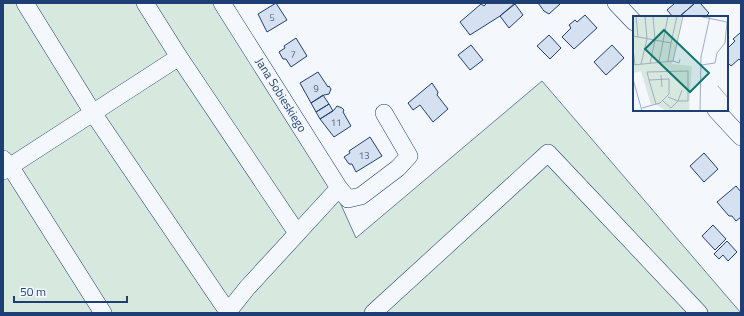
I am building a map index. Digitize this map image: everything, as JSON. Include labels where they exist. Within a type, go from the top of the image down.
[{"type":"street","points":[[24,3],[93,113],[228,312],[247,288],[339,188],[348,199],[361,196],[398,168],[409,156],[384,113]]},
{"type":"street","points":[[145,3],[179,57],[297,233]]},
{"type":"street","name":"Jana Sobieskiego","points":[[222,3],[339,188]]},
{"type":"street","points":[[616,3],[633,21]]},
{"type":"street","points":[[103,313],[5,165],[93,113],[179,57]]},
{"type":"street","points":[[717,111],[741,136]]},
{"type":"street","points":[[373,313],[548,153],[699,313]]},
{"type":"shaded area","points":[[3,3],[219,3],[320,158],[356,238],[542,81],[741,313],[3,313]]},
{"type":"building","points":[[276,3],[287,20],[267,32],[258,14]]},
{"type":"building","points":[[487,3],[515,3],[500,16],[470,35],[460,22],[481,4],[484,6]]},
{"type":"building","points":[[538,3],[561,3],[549,14],[544,11]]},
{"type":"building","points":[[675,3],[695,3],[680,16],[672,16],[667,10]]},
{"type":"building","points":[[695,3],[700,3],[709,13],[706,16],[680,16]]},
{"type":"building","points":[[515,4],[523,15],[509,28],[500,16]]},
{"type":"building","points":[[585,15],[597,28],[574,49],[562,37],[571,28],[569,25],[575,20],[577,22]]},
{"type":"building","points":[[740,33],[741,61],[739,59],[731,66],[728,63],[728,48],[735,41],[733,39]]},
{"type":"building","points":[[549,35],[561,48],[550,59],[537,46]]},
{"type":"building","points":[[296,38],[307,56],[291,67],[286,59],[283,59],[279,52],[285,48],[284,46]]},
{"type":"building","points":[[471,45],[483,60],[470,70],[458,55]]},
{"type":"building","points":[[612,45],[624,58],[606,75],[594,62]]},
{"type":"building","points":[[318,72],[331,89],[329,94],[324,95],[311,103],[300,83]]},
{"type":"building","points":[[432,83],[438,92],[437,95],[448,109],[433,122],[420,105],[413,110],[408,103]]},
{"type":"building","points":[[323,95],[329,104],[316,112],[311,103]]},
{"type":"building","points":[[329,104],[333,111],[320,119],[316,112]]},
{"type":"building","points":[[337,106],[344,110],[343,112],[351,126],[334,137],[320,119],[334,110]]},
{"type":"building","points":[[370,137],[382,156],[356,172],[352,164],[349,164],[344,157],[350,153],[349,151]]},
{"type":"building","points":[[704,153],[718,169],[704,182],[690,166]]},
{"type":"building","points":[[736,186],[741,192],[741,217],[736,221],[732,216],[729,216],[717,202]]},
{"type":"building","points":[[713,225],[726,239],[715,250],[702,236]]},
{"type":"building","points":[[727,241],[737,252],[728,261],[723,255],[719,259],[714,254]]}]
